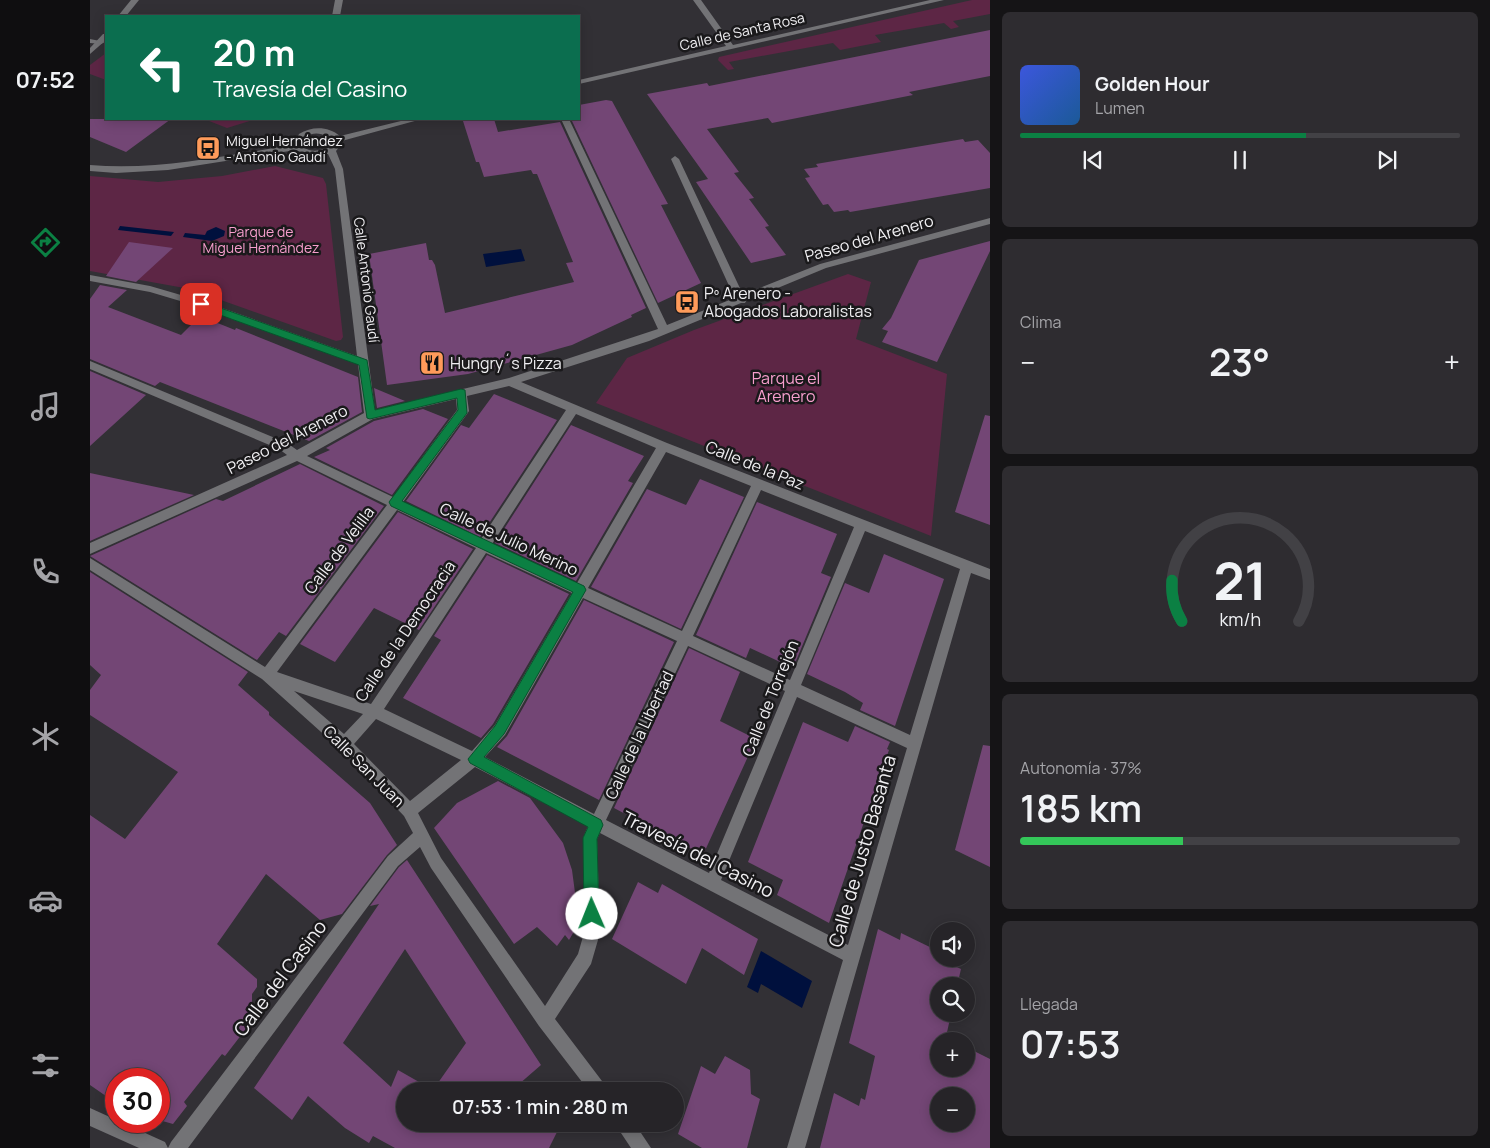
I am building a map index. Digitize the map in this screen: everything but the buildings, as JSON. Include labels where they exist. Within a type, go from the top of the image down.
[{"type":"street","points":[[123,15],[135,0]]},
{"type":"street","points":[[336,15],[339,0]]},
{"type":"street","points":[[697,0],[731,47]]},
{"type":"street","name":"Calle de Santa Rosa","points":[[580,82],[940,0]]},
{"type":"street","points":[[90,42],[104,39]]},
{"type":"street","points":[[90,52],[104,39]]},
{"type":"street","points":[[314,131],[316,120]]},
{"type":"street","points":[[338,139],[414,120]]},
{"type":"street","points":[[565,120],[664,330]]},
{"type":"street","points":[[324,130],[334,133],[338,139],[338,144],[331,150],[314,154],[302,151],[298,147],[301,137],[314,131],[324,130]]},
{"type":"street","points":[[90,168],[116,172],[197,164],[298,147]]},
{"type":"street","name":"Calle Antonio Gaudí","points":[[331,150],[339,169],[370,415]]},
{"type":"street","points":[[674,159],[741,301]]},
{"type":"street","name":"Paseo del Arenero","points":[[90,549],[297,456],[370,415],[510,382],[664,330],[741,301],[823,266],[990,221]]},
{"type":"street","points":[[90,278],[150,289],[363,362]]},
{"type":"street","name":"Calle de Julio Merino","points":[[90,365],[283,446],[297,456],[484,546],[914,744]]},
{"type":"street","name":"Calle de la Paz","points":[[510,382],[663,446],[990,575]]},
{"type":"street","name":"Calle de Velilla","points":[[267,675],[463,411],[461,393]]},
{"type":"street","name":"Calle de la Democracia","points":[[345,744],[374,711],[573,409]]},
{"type":"street","points":[[409,811],[474,759],[500,730],[663,446]]},
{"type":"street","name":"Calle de la Libertad","points":[[545,1020],[585,958],[592,933],[590,838],[758,484]]},
{"type":"street","name":"Calle de Torrejón","points":[[712,884],[861,525]]},
{"type":"street","name":"Calle San Juan","points":[[90,563],[267,675],[345,744],[409,811],[436,863],[545,1020],[592,1082]]},
{"type":"street","name":"Calle de Justo Basanta","points":[[796,1148],[967,567]]},
{"type":"street","name":"Travesía del Casino","points":[[267,675],[374,711],[474,759],[597,825],[852,956]]},
{"type":"street","name":"Calle del Casino","points":[[177,1148],[393,861],[421,836]]},
{"type":"street","points":[[90,1117],[159,1148]]},
{"type":"street","points":[[630,1132],[642,1148]]},
{"type":"green space","points":[[972,0],[990,0],[990,14],[953,21],[959,27],[951,29],[944,23],[875,35],[881,42],[840,50],[833,43],[729,62],[734,69],[728,70],[718,60],[719,57]]},
{"type":"green space","points":[[105,54],[105,80],[90,74],[90,65]]},
{"type":"green space","points":[[207,120],[253,120],[227,128]]},
{"type":"green space","name":"Parque de Miguel Hernández","points":[[275,166],[323,178],[326,184],[343,337],[341,340],[336,341],[190,289],[90,271],[90,176],[158,182],[222,176]]},
{"type":"green space","name":"Parque el Arenero","points":[[848,274],[871,282],[856,339],[947,374],[931,536],[596,403],[627,358],[694,330]]},
{"type":"water","points":[[120,226],[174,232],[171,236],[118,230]]},
{"type":"water","points":[[216,227],[225,231],[224,236],[212,241],[183,237],[185,233],[205,235],[207,231]]},
{"type":"water","points":[[521,249],[525,261],[486,267],[483,254]]},
{"type":"water","points":[[761,951],[812,981],[802,1008],[761,984],[758,993],[747,987]]},
{"type":"place","name":"Miguel Hernández - Antonio Gaudí","points":[[208,148]]},
{"type":"place","name":"Pº Arenero - Abogados Laboralistas","points":[[687,302]]},
{"type":"place","name":"Hungry´s Pizza","points":[[432,363]]},
{"type":"route","points":[[201,304],[363,362],[370,415],[461,393],[463,411],[395,502],[484,546],[580,590],[500,730],[474,759],[597,825],[590,838],[592,914]]}]
